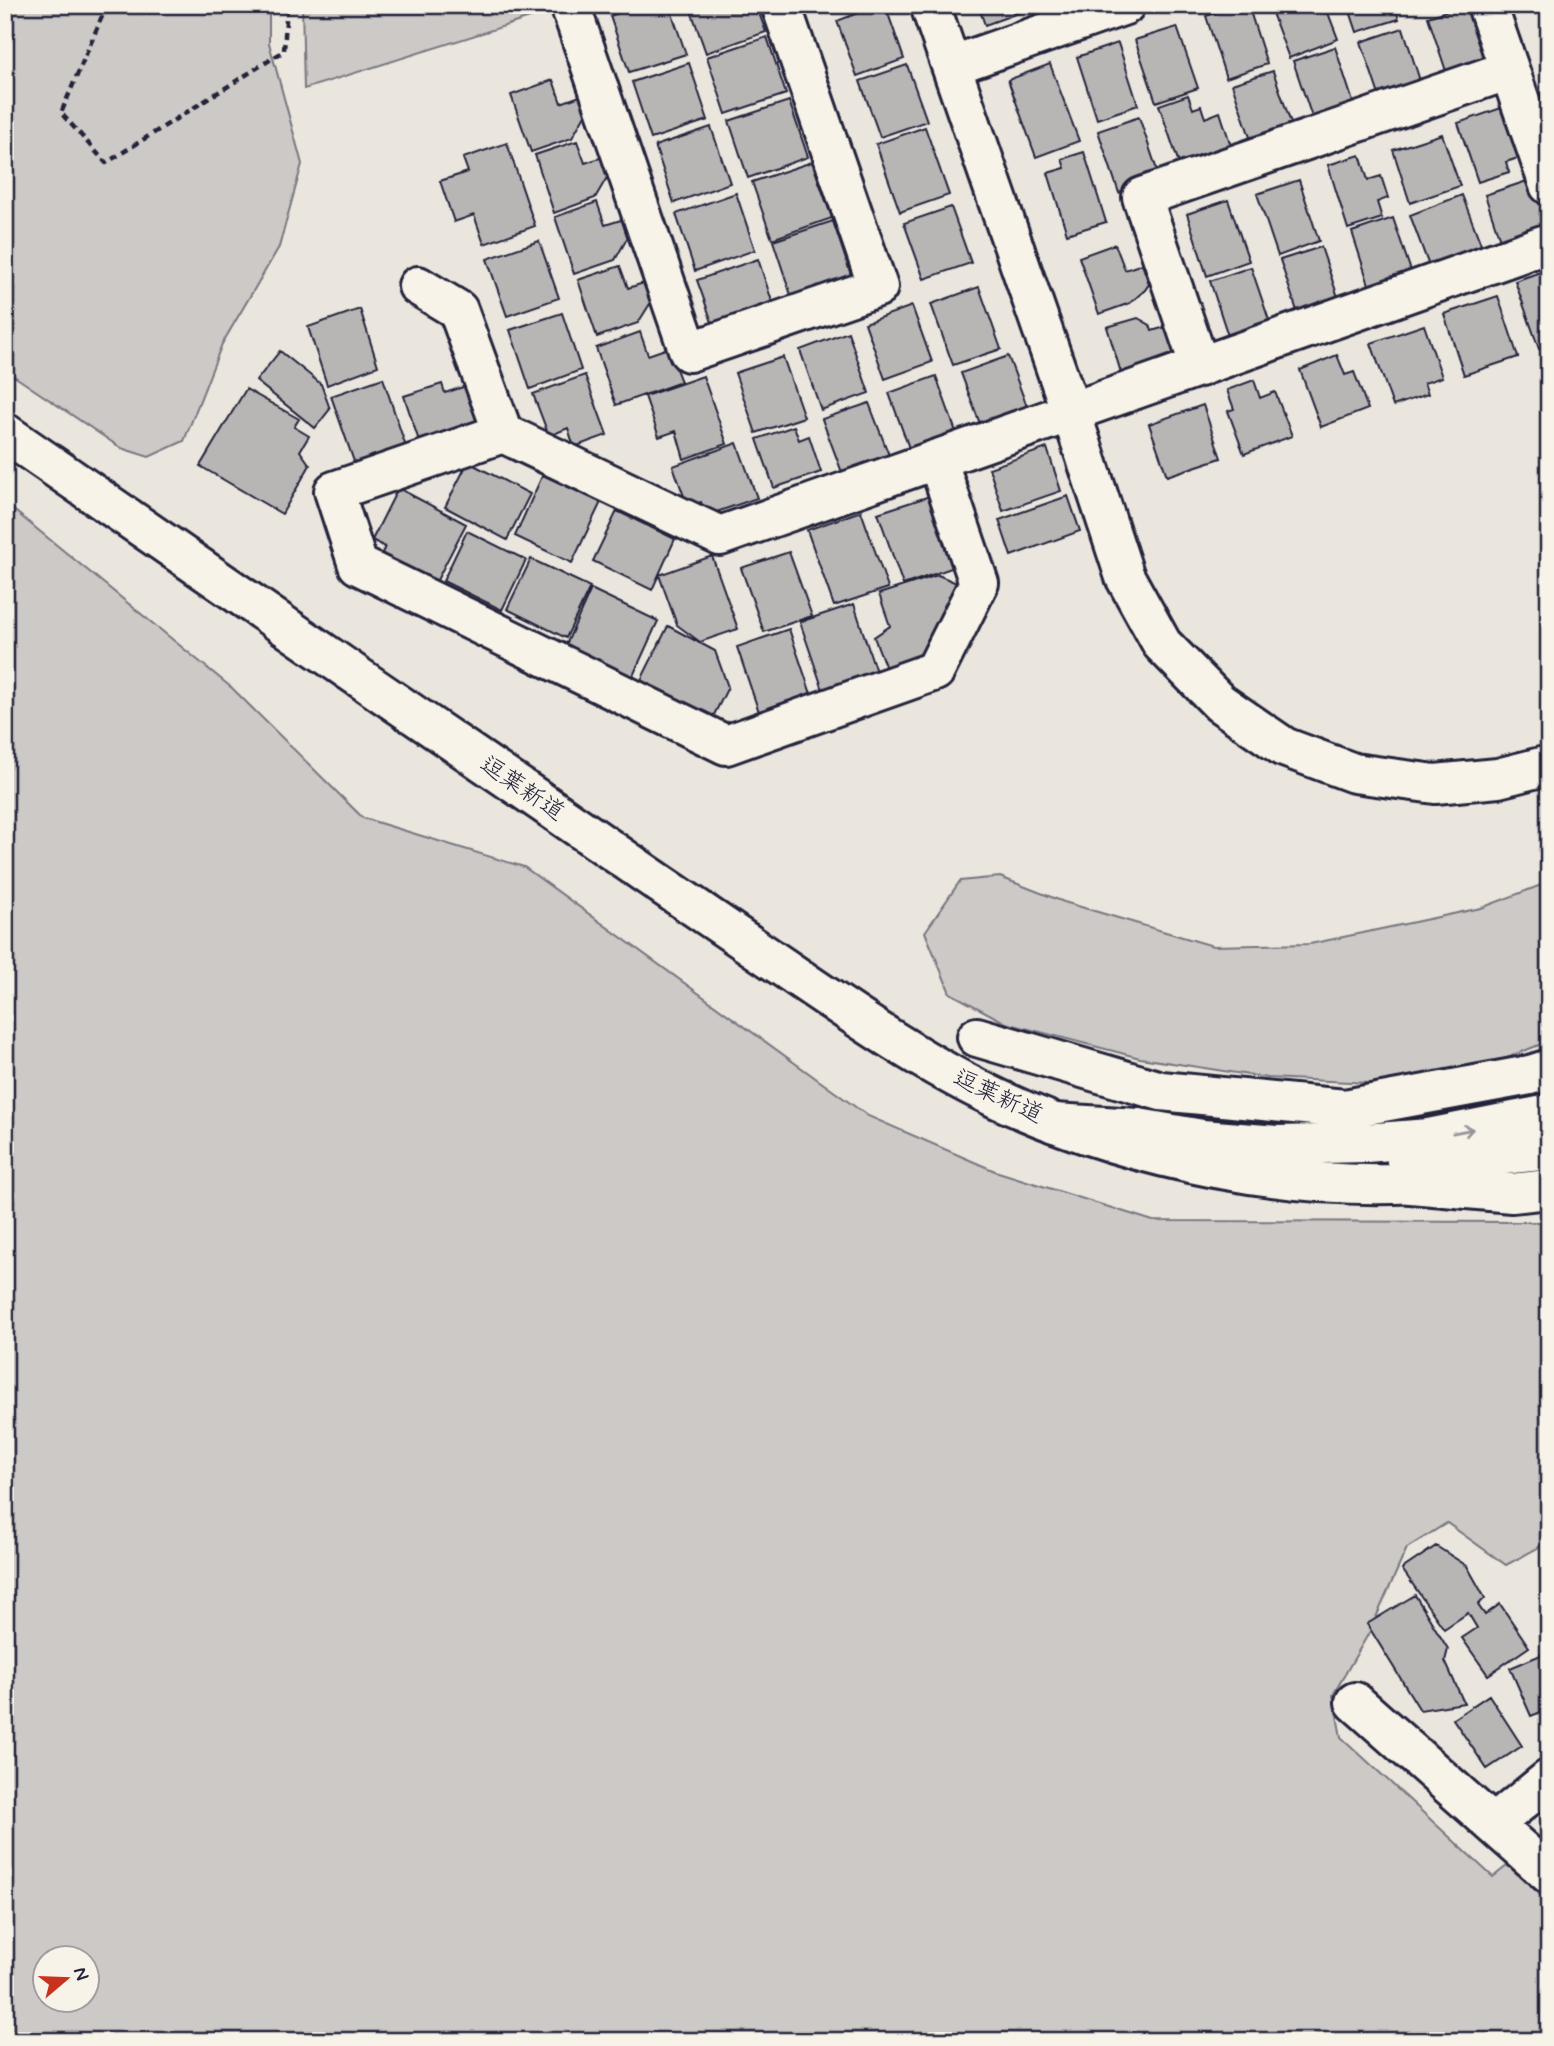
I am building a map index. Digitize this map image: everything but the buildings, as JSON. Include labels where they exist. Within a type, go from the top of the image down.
[{"type":"main road","points":[[570,5],[689,352],[878,287],[781,5]]},
{"type":"main road","points":[[930,5],[1071,412],[1125,577],[1162,644],[1220,703],[1284,747],[1354,773],[1435,784],[1498,778],[1549,765]]},
{"type":"main road","points":[[951,66],[1068,15],[1125,5]]},
{"type":"main road","points":[[1487,5],[1549,185]]},
{"type":"main road","points":[[1200,366],[1142,197],[1509,70]]},
{"type":"main road","points":[[937,459],[979,583],[936,671],[726,745],[358,565],[334,491],[503,433],[720,536],[937,459],[1071,412],[1200,366],[1549,243]]},
{"type":"main road","points":[[418,286],[458,310],[503,433]]},
{"type":"main road","name":"逗葉新道","points":[[5,433],[851,1014],[940,1069],[998,1099],[1054,1123],[1135,1150],[1198,1165],[1345,1185],[1411,1184],[1549,1170]]},
{"type":"main road","points":[[977,1037],[1161,1091],[1345,1109],[1530,1075],[1549,1069]]},
{"type":"main road","points":[[1054,1123],[1138,1128],[1202,1139],[1277,1145],[1429,1138],[1549,1114]]},
{"type":"main road","name":"逗葉新道","points":[[1054,1123],[1198,1151],[1360,1165],[1457,1160],[1549,1150]]},
{"type":"main road","points":[[1411,1184],[1512,1193],[1549,1189]]},
{"type":"main road","points":[[1355,1702],[1549,1874]]},
{"type":"main road","points":[[1494,1824],[1549,1779]]},
{"type":"path","points":[[105,5],[61,113],[106,163],[284,51],[287,5]]},
{"type":"shaded area","points":[[5,5],[269,5],[269,43],[302,164],[279,247],[222,344],[184,441],[149,457],[121,448],[5,370]]},
{"type":"shaded area","points":[[302,5],[530,5],[533,17],[304,89]]},
{"type":"shaded area","points":[[5,503],[232,688],[363,818],[524,867],[868,1116],[995,1171],[1153,1221],[1549,1222],[1549,1542],[1506,1565],[1447,1523],[1407,1548],[1370,1631],[1333,1695],[1341,1737],[1493,1877],[1508,1865],[1549,1903],[1549,2041],[5,2041]]},
{"type":"shaded area","points":[[1000,877],[1064,902],[1213,946],[1310,944],[1481,908],[1549,882],[1549,1041],[1504,1059],[1390,1084],[1268,1078],[1140,1058],[1006,1023],[950,993],[925,932],[960,881]]}]
